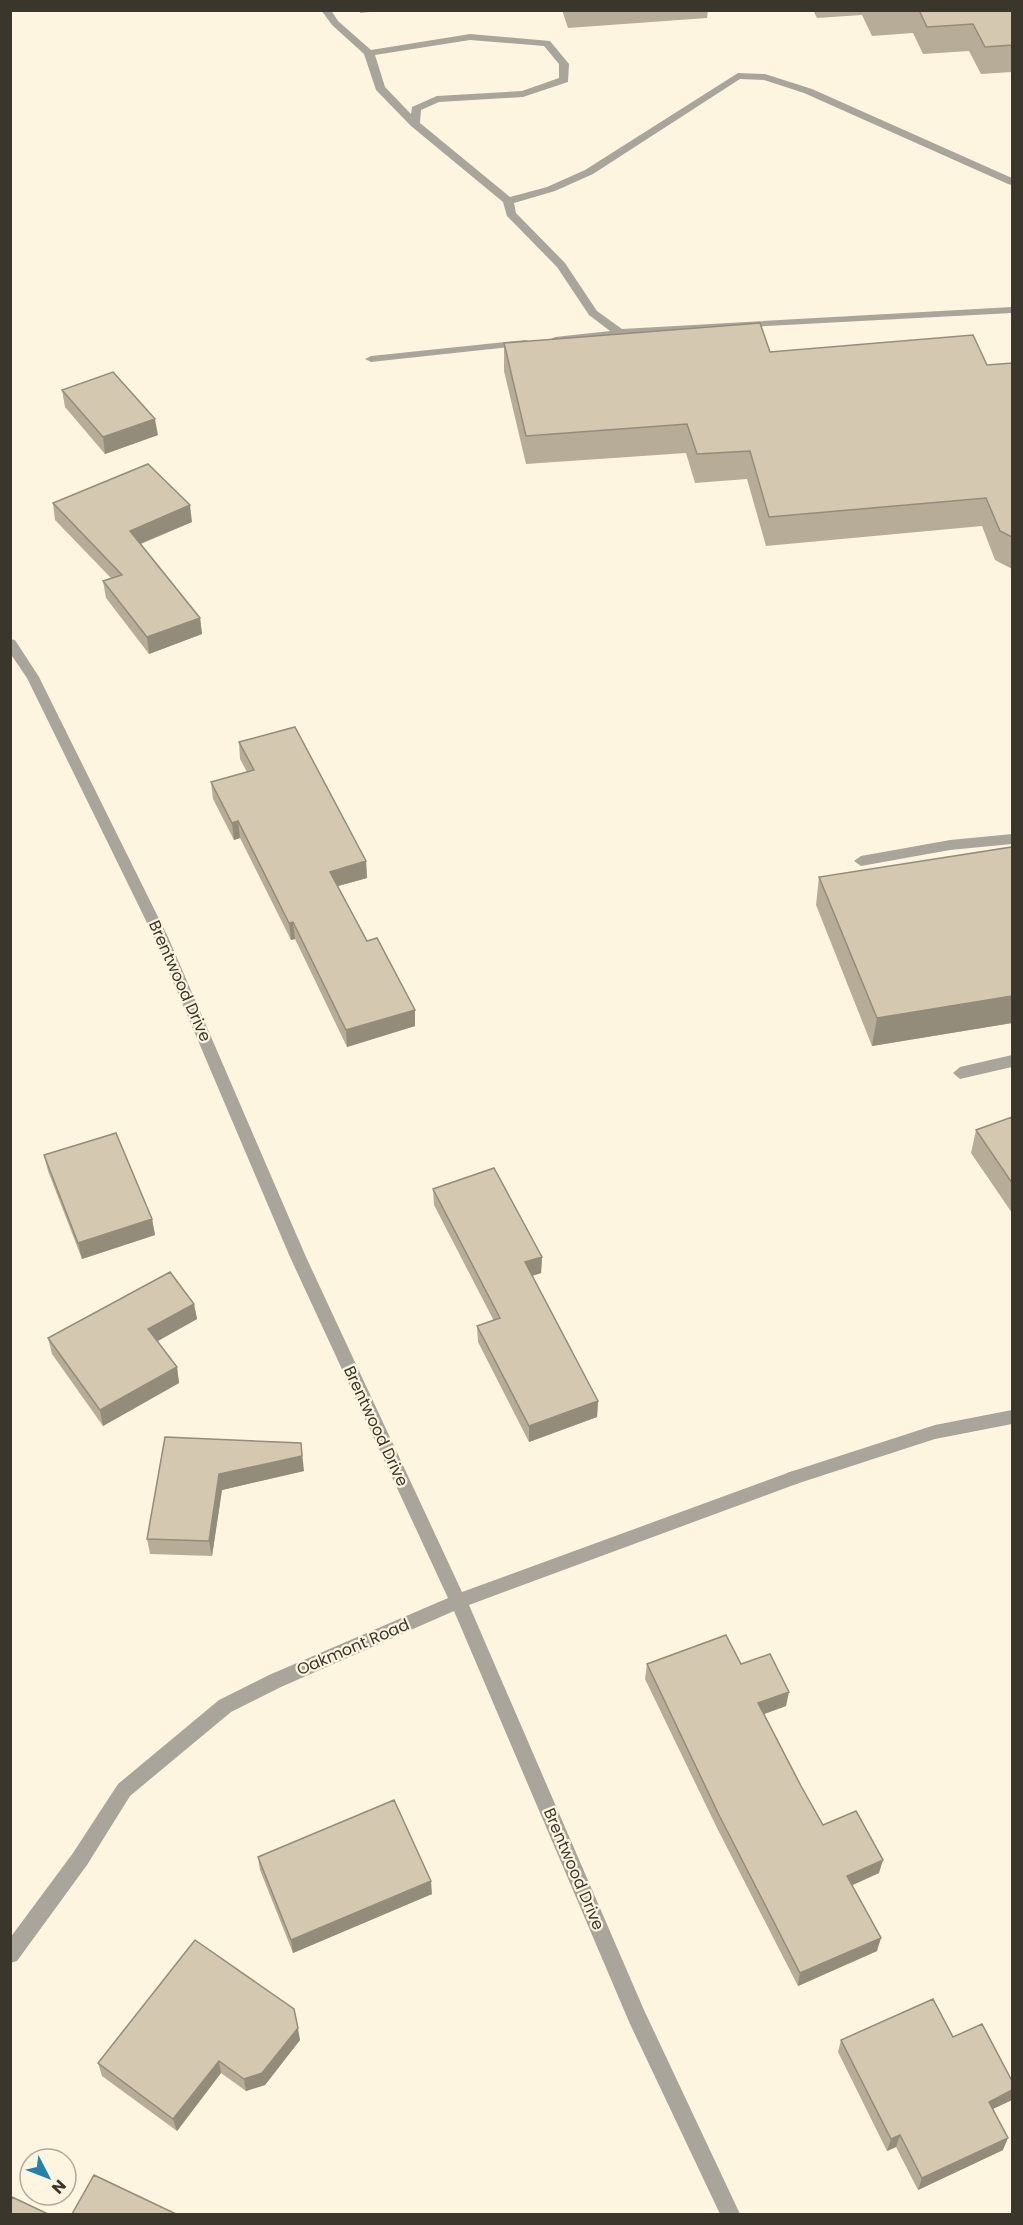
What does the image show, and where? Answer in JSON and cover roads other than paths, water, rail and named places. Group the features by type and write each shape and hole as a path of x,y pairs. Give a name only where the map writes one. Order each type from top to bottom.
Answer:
{"street":[{"path":"326,10 335,23 369,53 380,88 415,124 508,201 511,214 561,265 593,313 620,333"},
{"path":"369,53 470,37 547,43 564,64 564,80 523,94 437,99 416,109 415,124"},
{"path":"508,201 551,189 589,172 738,76 765,77 808,91 1012,182"},
{"path":"371,359 620,333 1012,310"},
{"name":"Brentwood Drive","path":"10,643 33,677 161,937 298,1257 487,1664 637,2017 730,2214"},
{"path":"861,861 950,845 1012,839"},
{"path":"960,1073 1012,1061"},
{"name":"Oakmont Road","path":"10,1954 80,1860 124,1790 216,1713 275,1681 457,1602 793,1478 935,1432 1012,1417"}]}
